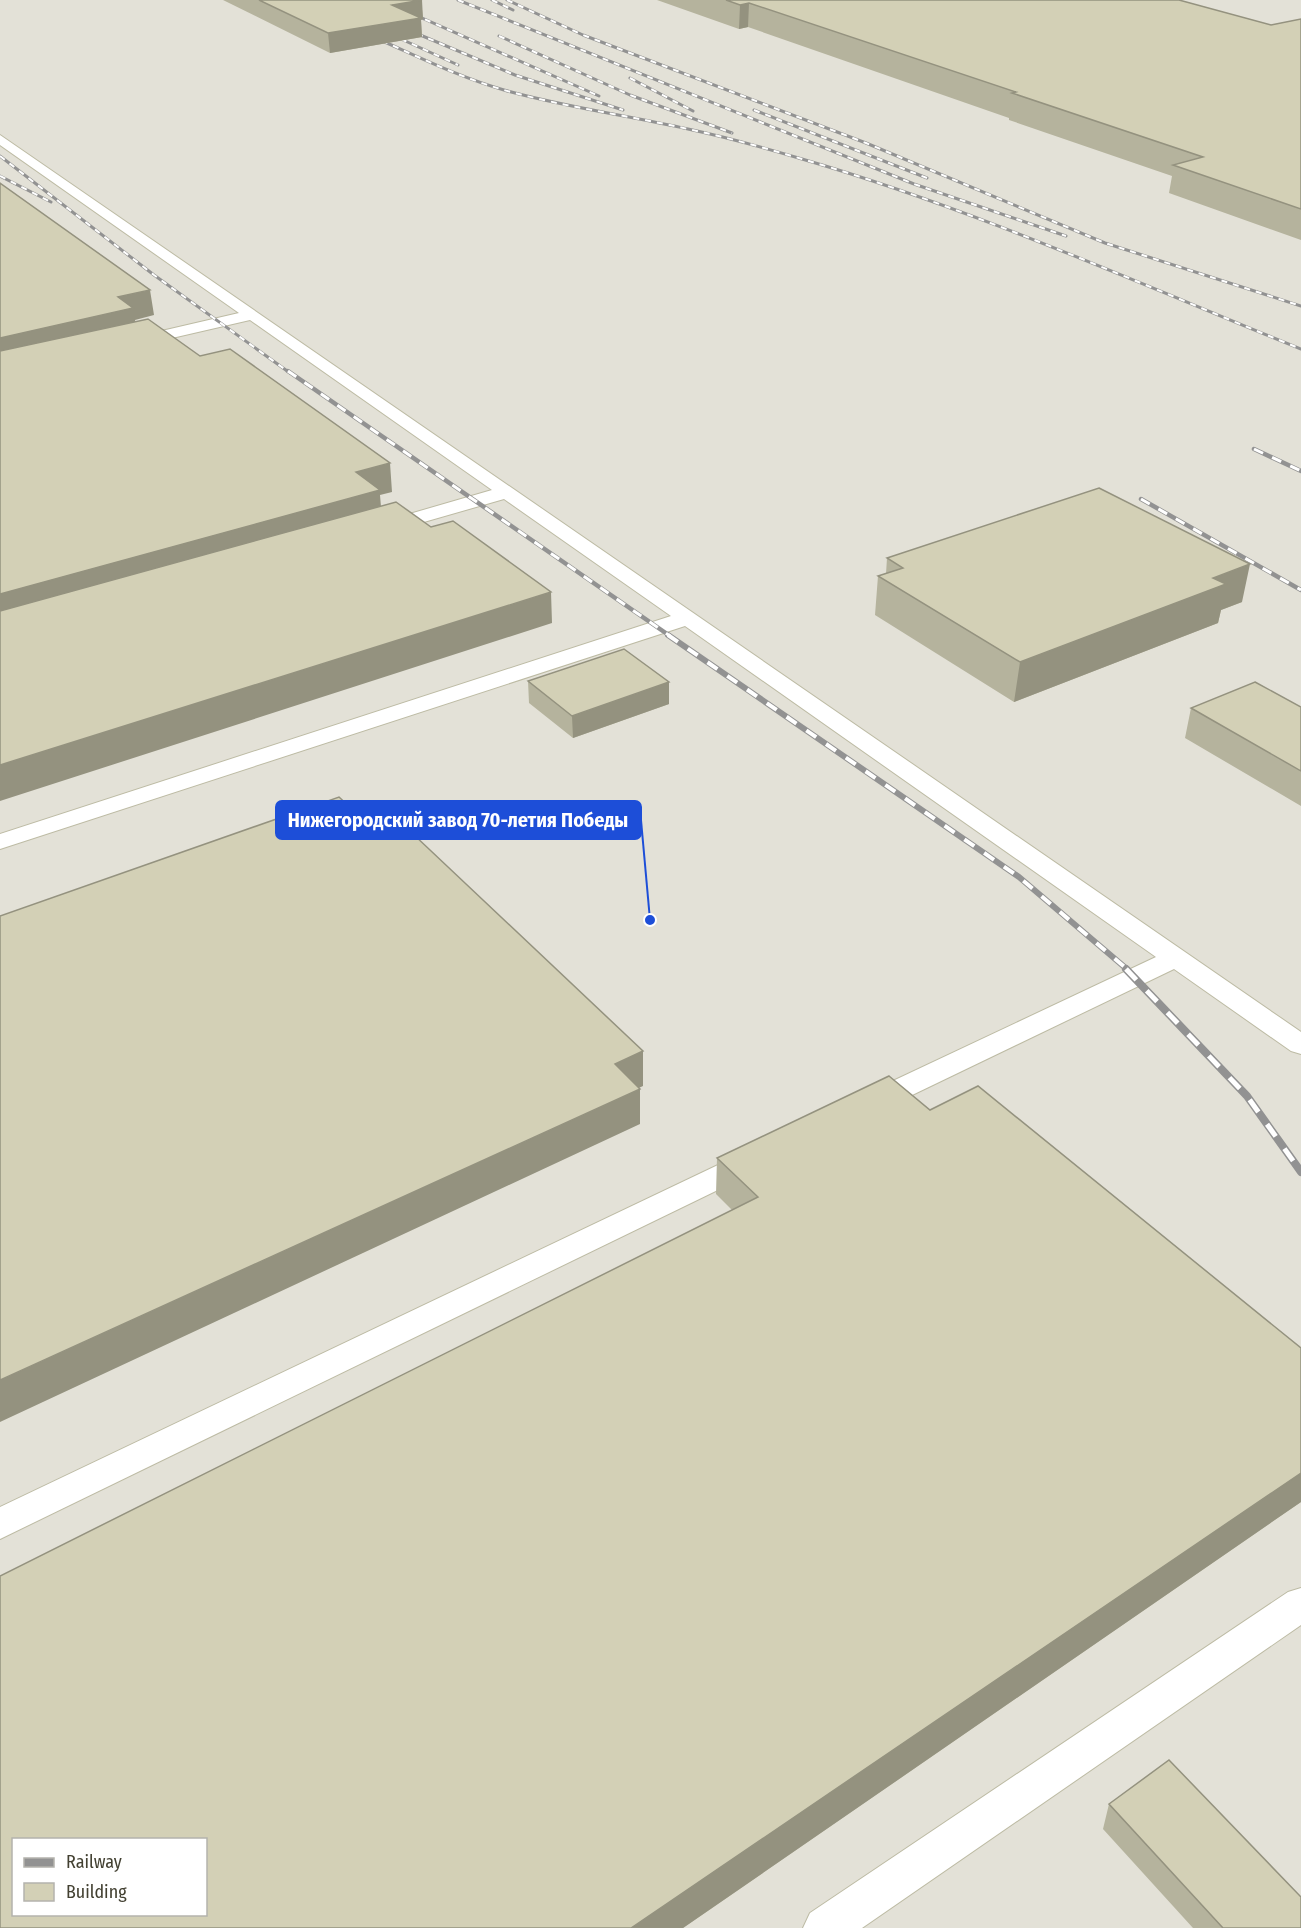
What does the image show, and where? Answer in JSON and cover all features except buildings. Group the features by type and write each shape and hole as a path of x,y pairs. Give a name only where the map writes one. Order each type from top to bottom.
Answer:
{"lane":[{"path":"0,139 1301,1045"},
{"path":"116,346 252,315"},
{"path":"362,533 507,492"},
{"path":"0,842 688,618"},
{"path":"846,1115 1176,958"},
{"path":"0,1524 771,1151"},
{"path":"825,1928 1301,1604"}],"shaded area":[{"path":"0,0 1301,0 1301,1928 0,1928"}],"railway":[{"path":"381,0 599,96"},
{"path":"458,0 914,184 1066,236"},
{"path":"492,0 513,10"},
{"path":"507,0 583,35 866,143 1105,243 1301,306"},
{"path":"406,29 515,75 623,110"},
{"path":"390,34 458,65"},
{"path":"371,36 487,85 549,101 717,136 788,155 928,200 1054,248 1301,349"},
{"path":"499,36 630,95 732,133"},
{"path":"630,78 693,111"},
{"path":"754,110 927,178"},
{"path":"0,156 154,275 290,373"},
{"path":"0,176 51,202"},
{"path":"288,371 670,636"},
{"path":"1254,449 1301,471"},
{"path":"1141,499 1301,590"},
{"path":"668,635 1019,877 1128,970"},
{"path":"1126,969 1247,1096 1301,1172"}],"place":[{"name":"Нижегородский завод 70-летия Победы","path":"650,920"}]}
